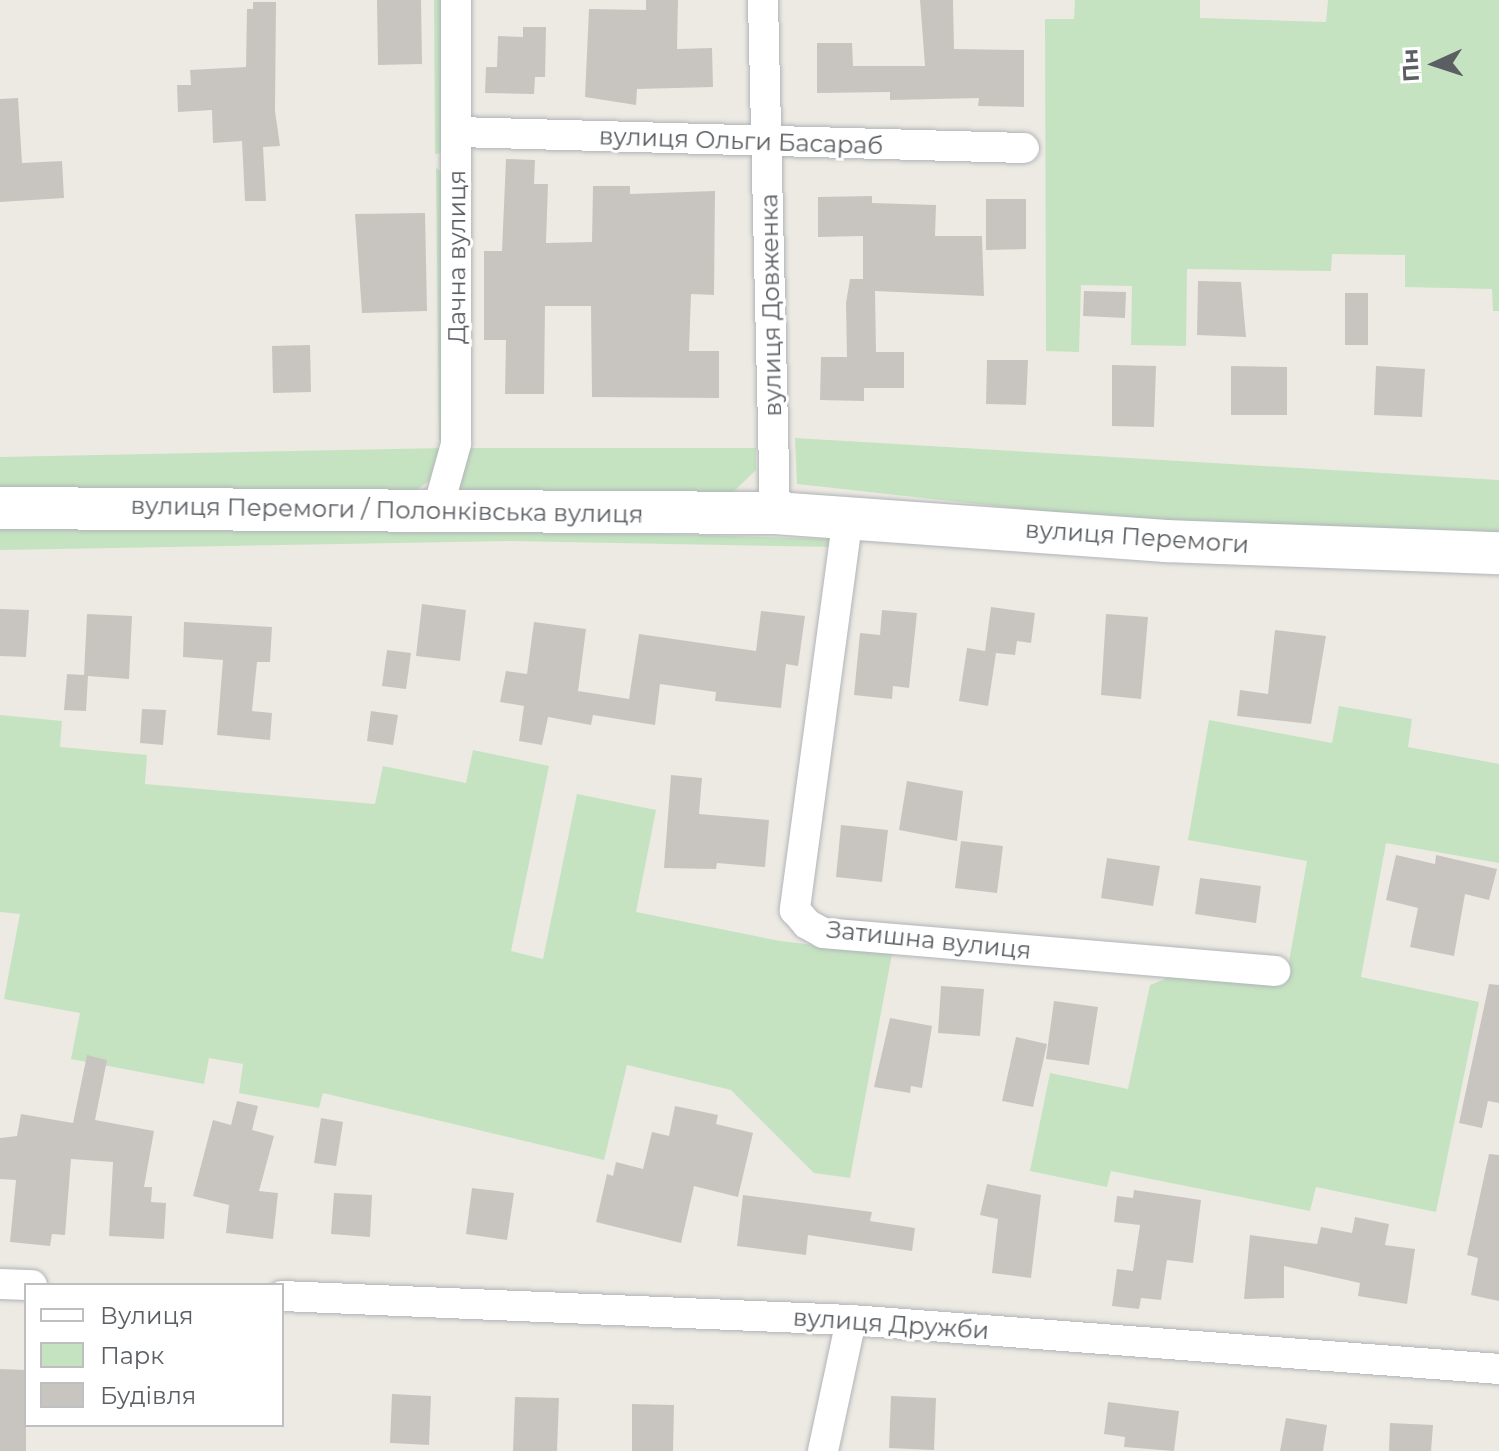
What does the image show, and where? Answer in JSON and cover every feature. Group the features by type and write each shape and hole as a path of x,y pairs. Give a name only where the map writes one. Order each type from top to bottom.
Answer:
{"main road":[{"name":"вулиця Перемоги / Полонківська вулиця","path":"0,508 212,506 437,512 775,513"},
{"name":"вулиця Перемоги","path":"775,513 1166,541 1499,553"}],"street":[{"name":"Дачна вулиця","path":"437,512 456,444 456,0"},
{"name":"вулиця Довженка","path":"763,0 775,513"},
{"name":"вулиця Ольги Басараб","path":"458,132 1024,148"},
{"name":"Затишна вулиця","path":"848,516 795,910 807,924 823,933 1275,971"},
{"path":"0,1284 24,1285"},
{"name":"вулиця Дружби","path":"284,1296 851,1320 1499,1369"},
{"path":"823,1451 851,1320"}],"green space":[{"path":"434,0 442,0 444,153 435,154"},
{"path":"1075,0 1200,0 1200,18 1326,22 1328,0 1499,0 1499,311 1493,311 1492,289 1405,287 1405,255 1332,254 1331,271 1187,269 1186,346 1131,345 1132,286 1081,285 1079,352 1046,351 1045,19 1074,19"},
{"path":"436,168 444,173 447,440 439,440"},
{"path":"795,438 1499,480 1499,535 1168,525 797,484"},
{"path":"445,448 438,475 415,491 0,494 0,457"},
{"path":"465,448 756,448 756,470 730,495 456,495"},
{"path":"0,526 633,533 830,539 834,547 509,541 0,550"},
{"path":"1339,706 1412,719 1408,747 1499,764 1499,863 1386,843 1361,977 1479,1002 1436,1212 1316,1187 1310,1211 1111,1171 1107,1187 1030,1171 1050,1073 1128,1089 1150,985 1170,977 1285,984 1307,861 1188,840 1209,720 1332,743"},
{"path":"0,715 62,721 60,747 147,755 145,784 375,804 383,766 466,783 473,750 549,766 511,951 543,959 577,794 656,810 636,912 780,941 892,954 850,1178 814,1173 731,1090 627,1065 604,1160 323,1093 319,1108 239,1093 243,1064 209,1058 204,1084 71,1059 80,1013 4,999 20,914 0,912"}],"building":[{"path":"377,0 421,0 422,64 378,65"},
{"path":"646,0 678,0 677,49 712,48 713,87 637,89 636,105 585,97 589,9 646,10"},
{"path":"920,0 953,0 954,49 1024,50 1024,107 978,106 979,98 890,100 890,92 817,93 817,43 852,43 853,66 925,66"},
{"path":"253,2 276,2 275,111 280,146 263,147 266,201 245,201 242,141 213,143 212,110 178,112 177,85 191,85 190,70 246,67 247,9 253,9"},
{"path":"523,27 546,27 545,77 535,77 534,94 485,93 486,67 497,67 498,36 523,37"},
{"path":"18,98 22,163 62,161 64,198 0,202 0,99"},
{"path":"506,159 535,160 534,184 548,184 546,243 592,242 593,186 630,186 630,194 715,191 714,295 691,294 689,351 719,351 719,398 592,397 591,306 545,306 544,394 505,394 506,340 484,340 484,251 502,251"},
{"path":"872,196 872,203 936,205 935,236 982,236 984,296 875,291 876,352 904,352 904,388 864,388 864,401 820,400 821,357 847,357 846,303 850,279 863,279 863,236 818,237 818,197"},
{"path":"986,199 1026,199 1026,249 986,250"},
{"path":"425,213 427,311 362,313 355,214"},
{"path":"1198,281 1241,282 1246,337 1197,335"},
{"path":"1084,291 1126,292 1125,318 1083,316"},
{"path":"1345,293 1368,293 1368,345 1345,345"},
{"path":"310,345 311,392 273,393 272,346"},
{"path":"987,360 1028,360 1026,405 986,404"},
{"path":"1112,365 1156,366 1154,427 1112,426"},
{"path":"1231,366 1287,367 1287,415 1231,415"},
{"path":"1376,366 1425,369 1422,417 1374,415"},
{"path":"422,604 466,610 460,661 416,656"},
{"path":"991,607 1035,613 1031,643 1017,641 1015,655 996,653 988,706 959,701 967,648 985,651"},
{"path":"0,609 29,610 26,657 0,656"},
{"path":"882,610 917,613 909,688 893,686 892,699 854,695 860,633 880,635"},
{"path":"761,611 805,616 798,666 786,664 781,708 715,701 716,692 660,684 655,725 593,715 591,725 548,717 542,745 519,741 524,706 500,702 506,671 527,674 534,622 586,629 578,691 629,699 639,634 756,651"},
{"path":"87,614 132,616 129,679 88,676 86,711 64,710 67,674 84,675"},
{"path":"1106,614 1148,617 1141,699 1101,695"},
{"path":"184,622 272,627 270,662 257,662 252,711 272,713 270,740 217,735 223,660 183,657"},
{"path":"1275,630 1326,636 1311,724 1237,716 1240,690 1268,694"},
{"path":"387,650 411,653 406,689 382,686"},
{"path":"142,709 166,710 163,745 140,743"},
{"path":"371,711 398,715 393,745 367,741"},
{"path":"671,775 702,778 699,814 769,820 765,867 717,863 716,869 664,868"},
{"path":"907,781 963,791 957,841 899,830"},
{"path":"841,825 888,830 882,882 836,877"},
{"path":"961,841 1003,846 997,893 955,888"},
{"path":"1396,855 1435,864 1436,855 1497,869 1489,900 1465,894 1454,956 1410,947 1418,908 1386,900"},
{"path":"1107,858 1160,866 1153,906 1101,898"},
{"path":"1200,878 1261,886 1256,923 1195,914"},
{"path":"1489,984 1499,985 1499,1103 1488,1101 1482,1128 1459,1123"},
{"path":"941,986 984,989 980,1036 938,1033"},
{"path":"1054,1001 1098,1007 1089,1065 1046,1059"},
{"path":"890,1018 932,1026 922,1088 911,1086 910,1093 874,1087"},
{"path":"1016,1037 1047,1044 1033,1107 1002,1101"},
{"path":"87,1055 107,1060 95,1120 154,1131 144,1187 152,1187 151,1202 166,1203 164,1239 109,1236 113,1162 71,1159 65,1235 52,1234 50,1246 10,1242 16,1180 0,1179 0,1138 17,1136 21,1114 73,1123"},
{"path":"237,1101 258,1106 252,1130 274,1136 259,1191 278,1193 273,1239 226,1233 229,1205 193,1196 213,1120 231,1125"},
{"path":"675,1106 718,1115 716,1124 753,1133 738,1197 694,1186 681,1243 596,1222 607,1174 613,1176 616,1162 643,1169 652,1132 669,1136"},
{"path":"321,1118 343,1122 336,1166 314,1163"},
{"path":"1489,1154 1499,1155 1499,1301 1471,1295 1478,1258 1467,1255"},
{"path":"987,1184 1041,1195 1031,1278 992,1273 998,1219 980,1215"},
{"path":"472,1188 514,1193 507,1240 466,1234"},
{"path":"1134,1190 1201,1200 1193,1263 1167,1260 1161,1300 1141,1298 1139,1309 1112,1306 1117,1269 1133,1271 1140,1225 1114,1222 1117,1196 1133,1198"},
{"path":"334,1193 372,1195 370,1237 331,1234"},
{"path":"743,1195 872,1212 870,1221 915,1228 912,1251 808,1235 806,1255 737,1246"},
{"path":"1355,1217 1389,1224 1385,1245 1415,1249 1407,1304 1358,1296 1360,1283 1284,1266 1284,1298 1244,1299 1250,1235 1317,1244 1321,1227 1352,1233"},
{"path":"0,1369 24,1370 26,1451 0,1451"},
{"path":"392,1394 431,1396 429,1445 390,1443"},
{"path":"891,1396 936,1398 934,1450 889,1448"},
{"path":"515,1397 559,1398 557,1451 513,1451"},
{"path":"1108,1402 1179,1411 1174,1451 1124,1447 1125,1437 1104,1434"},
{"path":"632,1404 674,1405 673,1451 632,1451"},
{"path":"1286,1418 1327,1425 1323,1451 1280,1451"},
{"path":"1390,1423 1433,1425 1431,1451 1389,1451"}]}
